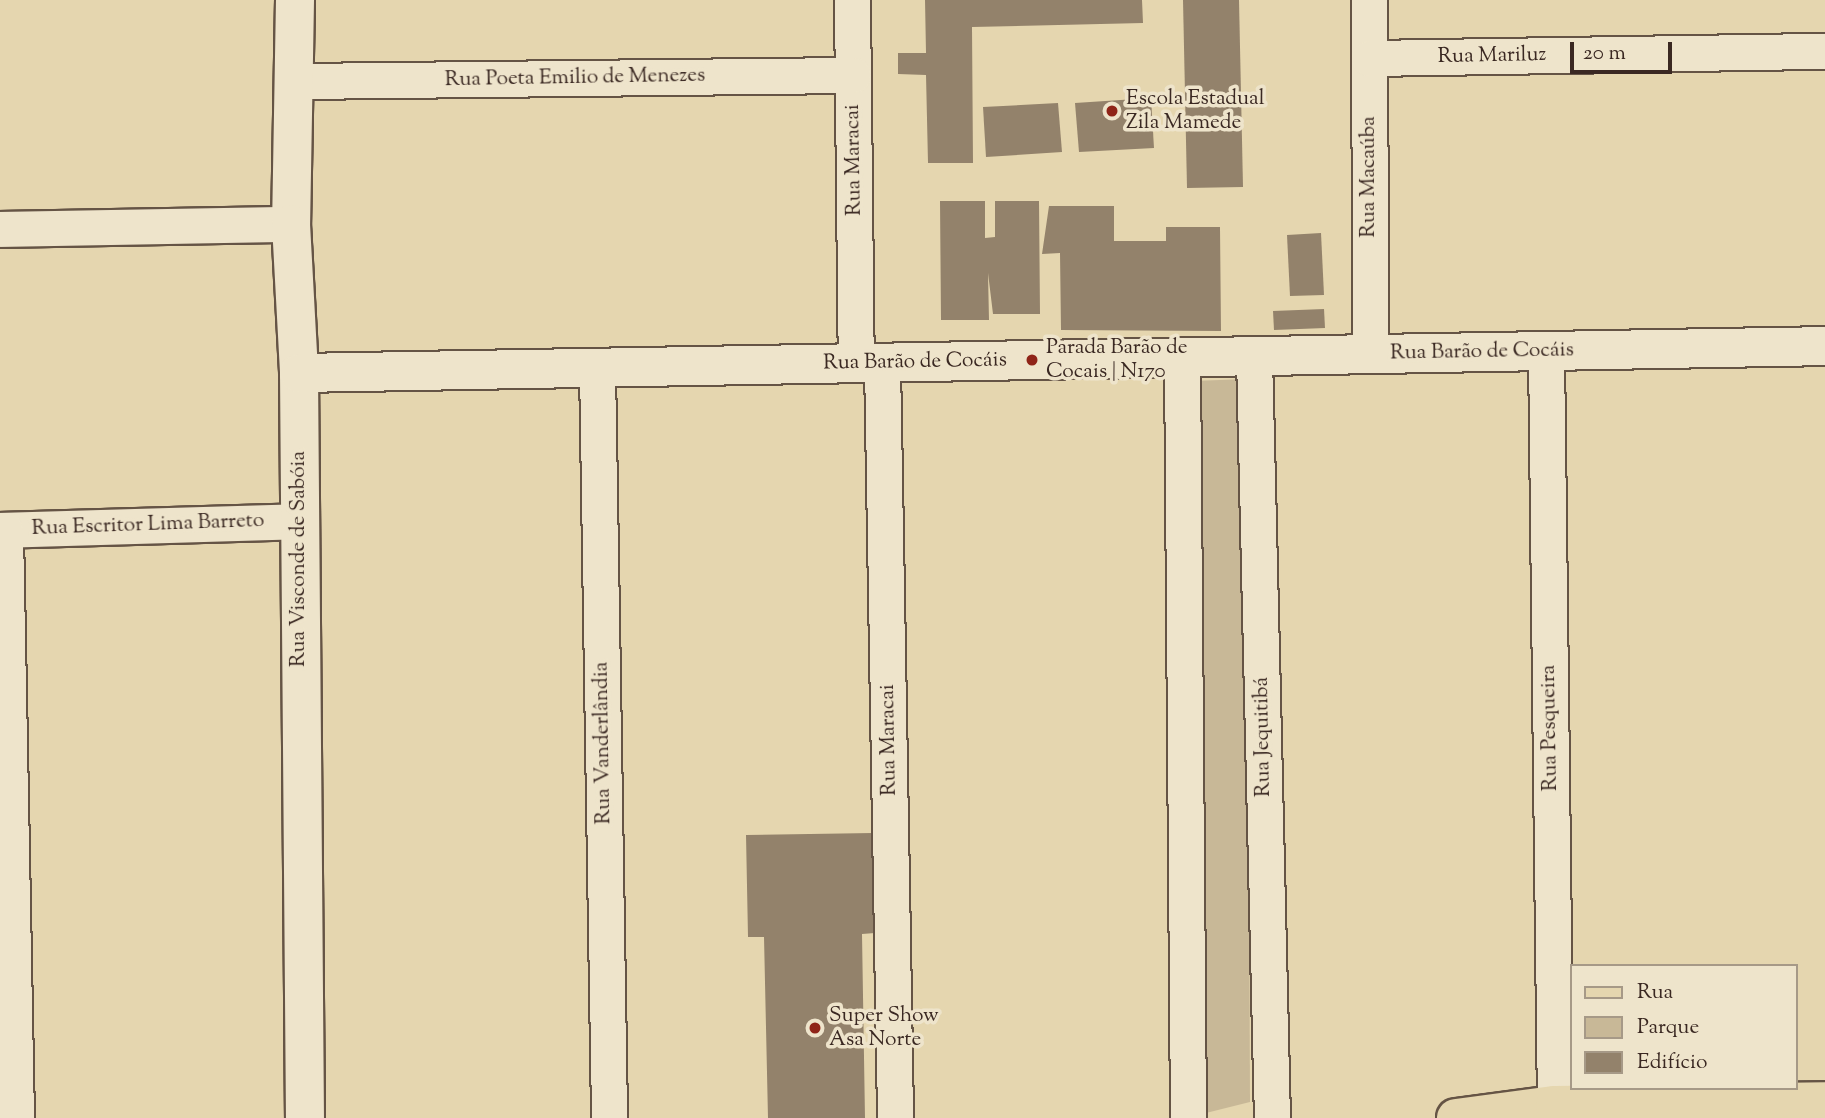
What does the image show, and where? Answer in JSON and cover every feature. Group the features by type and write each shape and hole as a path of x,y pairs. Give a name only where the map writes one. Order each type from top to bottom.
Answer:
{"main road":[{"path":"1456,1118 1555,1105 1825,1101"}],"street":[{"name":"Rua Visconde de Sabóia","path":"295,0 297,81 291,224 299,373 297,521 306,1118"},
{"name":"Rua Maracai","path":"852,0 853,75 869,363 895,1118"},
{"name":"Rua Macaúba","path":"1369,0 1370,354"},
{"name":"Rua Mariluz","path":"1369,58 1825,51"},
{"name":"Rua Poeta Emilio de Menezes","path":"297,81 853,75"},
{"path":"0,229 291,224"},
{"name":"Rua Barão de Cocáis","path":"299,373 1825,346"},
{"name":"Rua Pesqueira","path":"1546,351 1555,1105"},
{"name":"Rua Jequitibá","path":"1254,356 1272,1118"},
{"path":"1182,357 1188,1118"},
{"name":"Rua Vanderlândia","path":"597,367 609,1118"},
{"name":"Rua Escritor Lima Barreto","path":"3,530 297,521"},
{"path":"3,530 16,1118"}],"green space":[{"path":"1247,379 1250,1102 1202,1114 1193,381"}],"building":[{"path":"925,0 1142,0 1143,23 972,27 973,163 928,163 926,75 898,74 898,53 926,53"},
{"path":"1183,0 1239,0 1243,187 1187,188"},
{"path":"1151,98 1154,148 1079,152 1075,103"},
{"path":"1058,103 1062,152 986,157 983,107"},
{"path":"940,201 985,201 985,238 995,237 995,201 1039,201 1040,314 993,314 988,273 989,320 941,320"},
{"path":"1049,206 1114,206 1114,241 1166,241 1166,227 1220,227 1221,331 1061,330 1060,253 1042,254"},
{"path":"1321,233 1324,295 1290,296 1287,235"},
{"path":"1324,309 1325,328 1274,330 1273,311"},
{"name":"Super Show Asa Norte","path":"873,833 875,933 862,934 865,1118 768,1118 764,937 748,937 746,835"}],"place":[{"name":"Escola Estadual Zila Mamede","path":"1112,111"},
{"name":"Parada Barão de Cocais | N170","path":"1032,360"},
{"name":"Super Show Asa Norte","path":"815,1028"}]}
